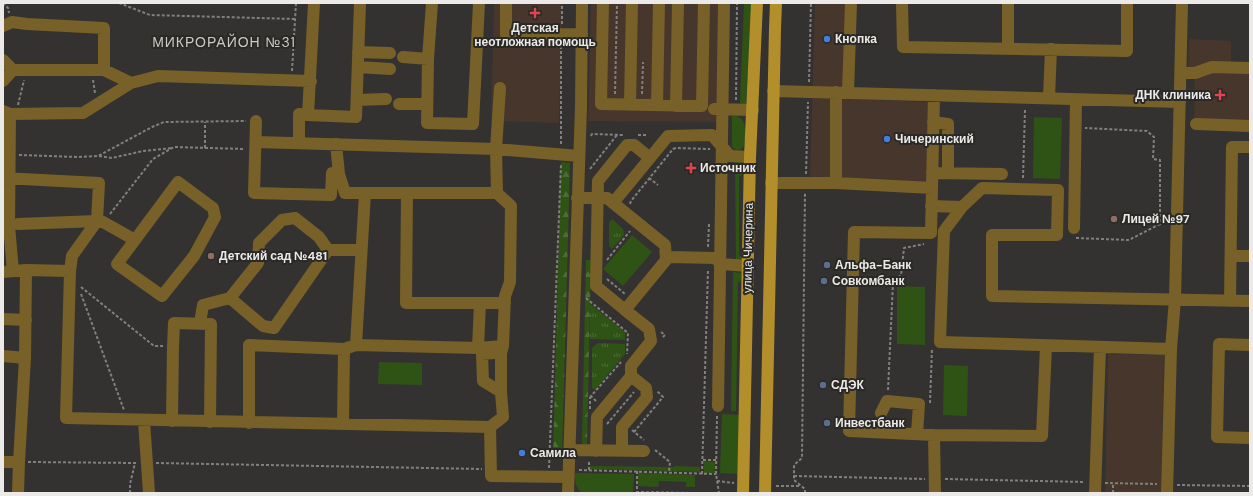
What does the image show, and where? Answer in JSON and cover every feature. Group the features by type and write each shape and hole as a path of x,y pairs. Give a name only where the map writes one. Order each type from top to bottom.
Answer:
{"main road":[{"name":"улица Чичерина","path":"743,493 750,157 757,3"},
{"name":"улица Чичерина","path":"764,493 776,3"},
{"path":"756,29 775,29"}],"street":[{"path":"308,115 314,3"},
{"path":"299,143 299,114 356,117 360,3"},
{"path":"432,3 428,59 427,123 473,124 479,3"},
{"path":"506,3 506,35 582,34"},
{"path":"568,493 578,156 581,107 582,3"},
{"path":"603,3 601,104 676,106 702,106 704,3"},
{"path":"630,104 632,3"},
{"path":"657,105 659,3"},
{"path":"676,106 678,3"},
{"path":"718,406 721,264 716,148 724,3"},
{"path":"836,184 842,92 852,3"},
{"path":"902,3 902,47 1127,51 1127,3"},
{"path":"1008,3 1008,48"},
{"path":"1167,489 1171,349 1175,300 1182,3"},
{"path":"3,26 12,22 104,28 98,70"},
{"path":"1050,98 1051,49"},
{"path":"358,52 390,53"},
{"path":"402,57 428,59"},
{"path":"3,60 13,70"},
{"path":"358,67 390,68"},
{"path":"1180,73 1195,73 1212,67 1250,68"},
{"path":"3,81 13,70 98,70 132,83"},
{"path":"70,271 26,270 8,272 10,225 6,178 10,155 6,129 9,113 83,113 132,83 158,76 291,80 310,82"},
{"path":"6,178 100,182 100,222 72,256 70,271 66,418 144,421 490,427 503,417 501,392 502,350 505,296 510,282 510,206 497,193 496,149 500,88"},
{"path":"773,91 1180,102"},
{"path":"934,95 931,233 854,232 849,431 934,435 1042,436 1046,346"},
{"path":"357,100 386,99"},
{"path":"1074,228 1076,100"},
{"path":"399,104 428,104"},
{"path":"581,107 595,106"},
{"path":"718,109 753,110"},
{"path":"256,121 254,193 330,195 332,173 340,174"},
{"path":"933,122 948,124 948,173"},
{"path":"1196,124 1250,126"},
{"path":"613,203 668,136 712,135 716,148 730,156 750,157"},
{"path":"256,146 299,143 336,144 496,149 578,156"},
{"path":"336,144 340,174 345,193 497,193"},
{"path":"596,451 597,417 631,376 631,366 651,341 649,329 596,286 598,181 627,145 634,145 650,158"},
{"path":"1230,301 1232,147 1250,147"},
{"path":"932,173 1002,174"},
{"path":"178,182 213,208 215,217 194,256 162,296 117,264 135,240 178,182"},
{"path":"771,182 932,188"},
{"path":"1171,349 940,342 944,231 962,207 982,188 1058,190 1057,235 992,235 992,296 1250,302"},
{"path":"356,345 365,193"},
{"path":"407,193 406,303 505,303"},
{"path":"577,198 607,198 665,245 666,260 625,310"},
{"path":"932,206 962,207"},
{"path":"200,323 204,305 230,298 258,263 259,243 282,220 295,218 319,237 328,250"},
{"path":"10,225 100,222 135,240"},
{"path":"671,257 708,249 721,264 748,266"},
{"path":"328,250 362,250"},
{"path":"230,298 264,326 274,328 328,250"},
{"path":"1230,256 1250,256"},
{"path":"18,493 25,358 26,270"},
{"path":"478,348 480,303"},
{"path":"3,319 26,320"},
{"path":"172,421 174,323 200,323 211,324 210,422"},
{"path":"1250,345 1219,344 1217,436 1250,438"},
{"path":"249,422 249,346 344,349 356,345 502,350"},
{"path":"1095,488 1100,347"},
{"path":"343,424 344,349"},
{"path":"501,392 483,381 482,354 502,350"},
{"path":"3,356 25,358"},
{"path":"622,451 622,427 647,397 646,388 631,376"},
{"path":"881,413 887,402 919,404 917,434"},
{"path":"144,421 141,463 149,493"},
{"path":"490,427 491,476 549,477 568,474"},
{"path":"934,435 935,493"},
{"path":"569,450 644,451"},
{"path":"3,462 19,462"}],"path":[{"path":"119,3 150,15 295,19"},
{"path":"291,80 296,3"},
{"path":"549,477 561,155 562,3"},
{"path":"615,104 617,3"},
{"path":"805,493 805,490 794,480 794,465 802,458 806,183 811,3"},
{"path":"9,113 27,69"},
{"path":"97,104 98,70"},
{"path":"1023,189 1025,98"},
{"path":"98,156 164,122 256,121"},
{"path":"205,122 205,148"},
{"path":"1074,228 1076,238 1129,240 1160,224 1160,160 1153,159 1154,137 1148,131 1076,127"},
{"path":"587,173 618,134"},
{"path":"10,155 78,157 98,156 112,158 143,151 174,147 205,148 256,146"},
{"path":"100,222 153,159 174,147"},
{"path":"630,207 631,201 673,149 716,148"},
{"path":"605,262 630,232 628,230"},
{"path":"702,474 709,230"},
{"path":"887,402 893,282 901,276 904,248 927,244"},
{"path":"606,278 629,297"},
{"path":"128,420 77,284 154,346 173,347"},
{"path":"703,460 716,460"},
{"path":"19,462 491,470"},
{"path":"130,493 130,484 141,463"},
{"path":"589,465 589,470"},
{"path":"669,472 670,466"},
{"path":"568,474 589,470 716,474"},
{"path":"637,471 636,492 696,493"},
{"path":"794,476 935,479 1095,488 1113,484 1167,489 1250,486"},
{"path":"1113,484 1113,493"}],"shaded area":[{"path":"494,3 562,3 559,123 491,121"},
{"path":"591,3 725,3 722,122 588,121"},
{"path":"815,3 846,3 844,99 929,102 926,184 810,180"},
{"path":"1189,39 1231,41 1231,62 1250,62 1250,128 1194,128 1195,69 1188,69"},
{"path":"1108,354 1164,355 1161,493 1105,493"}],"green space":[{"path":"744,3 752,3 746,104 741,106 740,101"},
{"path":"732,114 743,121 745,127 744,145 738,150 732,147"},
{"path":"1034,117 1062,118 1060,179 1033,178"},
{"path":"561,162 570,163 562,456 553,456"},
{"path":"735,162 744,164 744,173 739,177 739,255 743,258 743,261 736,263"},
{"path":"612,219 623,229 624,235 612,249 609,246 609,223"},
{"path":"632,235 652,252 623,286 603,269"},
{"path":"586,260 591,260 587,444 582,444"},
{"path":"733,272 742,273 742,281 738,282 736,411 731,411"},
{"path":"897,286 925,287 925,345 897,344"},
{"path":"590,304 625,332 625,340 590,339"},
{"path":"598,343 625,344 625,354 595,390 592,388 592,348"},
{"path":"379,362 422,363 422,385 378,384"},
{"path":"944,365 968,366 967,416 943,415"},
{"path":"722,414 742,415 739,474 720,473"},
{"path":"704,461 715,462 715,473 704,473"},
{"path":"590,466 669,467 669,471 590,469"},
{"path":"670,467 700,467 700,472 670,471"},
{"path":"575,473 634,474 633,491 632,493 582,493 576,484"},
{"path":"638,473 695,475 695,487 686,487 686,482 659,481 658,487 638,486"}],"place":[{"name":"Детская неотложная помощь","path":"535,13"},
{"name":"Кнопка","path":"827,39"},
{"name":"ДНК клиника","path":"1220,95"},
{"name":"Чичеринский","path":"887,139"},
{"name":"Источник","path":"691,168"},
{"name":"Лицей №97","path":"1114,219"},
{"name":"Детский сад №481","path":"211,256"},
{"name":"Альфа-Банк","path":"827,265"},
{"name":"Совкомбанк","path":"824,281"},
{"name":"СДЭК","path":"823,385"},
{"name":"Инвестбанк","path":"827,423"},
{"name":"Самила","path":"522,453"}],"district":[{"name":"МИКРОРАЙОН №31","path":"224,42"}]}
